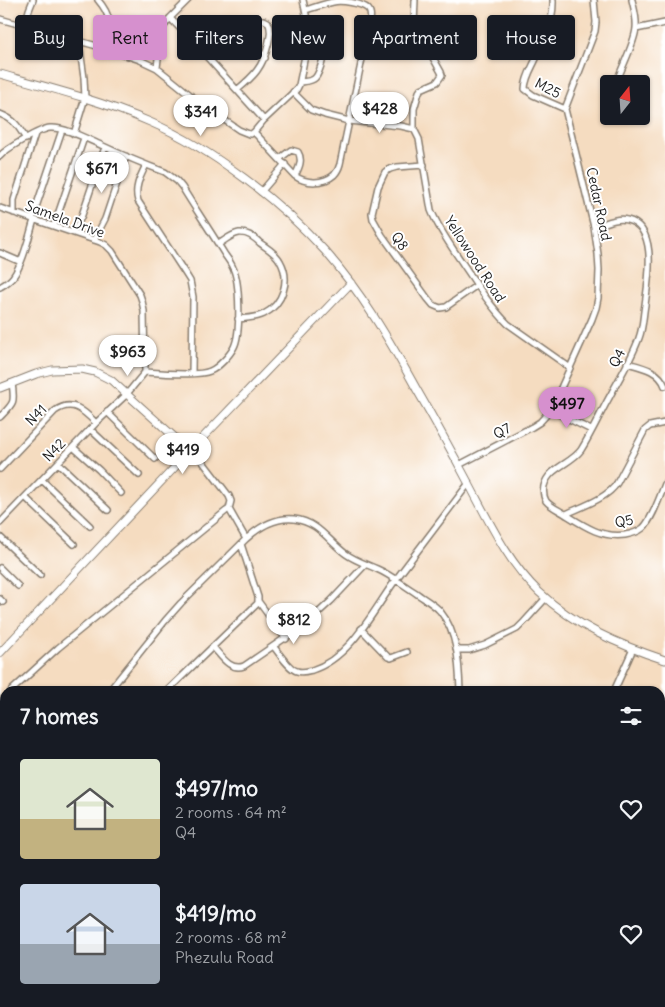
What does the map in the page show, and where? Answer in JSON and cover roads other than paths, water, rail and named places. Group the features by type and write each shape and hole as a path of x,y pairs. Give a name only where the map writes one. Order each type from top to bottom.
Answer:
{"street":[{"path":"28,15 33,0"},
{"path":"98,0 108,15"},
{"path":"157,68 160,35 163,27 188,0"},
{"path":"303,0 307,15"},
{"path":"294,92 311,110 325,115 349,121 414,129 414,109 419,92 437,82 442,75 430,49 414,26 415,0"},
{"name":"M25","path":"553,0 552,16 525,89 533,95 565,109"},
{"path":"565,109 595,31 594,0"},
{"path":"620,75 636,29 632,0"},
{"path":"254,132 299,179 319,181 329,178 335,173 340,164 370,13 367,8 358,2 335,2 306,10"},
{"path":"170,18 177,25"},
{"path":"0,19 15,23"},
{"path":"237,90 250,79 265,58 271,31 268,22 262,20"},
{"path":"636,29 665,23"},
{"path":"262,54 265,58"},
{"path":"74,134 85,98 82,60"},
{"path":"140,60 157,68 204,106 246,134 252,134 294,92 300,82 304,60"},
{"path":"210,60 264,120"},
{"path":"300,82 312,80 316,76 322,60"},
{"path":"0,74 105,104 172,133 218,160 261,192 309,234 363,299 387,337 469,483 493,531 507,553 530,582 546,598 575,620 598,634 618,644 665,660"},
{"name":"Cedar Road","path":"551,410 592,319 598,298 599,270 594,227 565,109"},
{"path":"0,114 14,122 26,139"},
{"path":"0,156 26,139 50,128 84,138 165,172 177,181 233,266 237,279 237,338 231,352 210,372 145,372"},
{"name":"Yellowood Road","path":"414,129 419,139 432,210 442,233 499,315 508,324 569,367"},
{"path":"0,287 12,279 21,262 62,130"},
{"path":"14,213 14,200 35,134"},
{"path":"54,226 84,138"},
{"path":"72,232 82,215 105,147"},
{"path":"279,158 291,150 298,152 300,163 295,176"},
{"path":"94,240 105,219 126,156"},
{"path":"261,192 285,164"},
{"path":"146,165 136,187 136,196 190,281 192,288 194,310 192,373"},
{"name":"Q8","path":"424,165 397,167 385,172 376,196 372,213 373,219 382,235 433,304 440,308 446,307 477,285"},
{"name":"Samela Drive","path":"0,208 94,240 106,245 112,251 142,301 144,311 145,372"},
{"name":"Q4","path":"566,514 547,502 543,494 544,484 554,470 579,453 627,363 639,338 649,273 650,258 647,242 644,233 637,224 622,219 594,227"},
{"path":"219,244 238,233 248,235 257,240 279,259 284,274 284,291 278,303 271,310 259,317 238,319"},
{"path":"0,253 21,262"},
{"path":"0,654 191,450 351,284"},
{"path":"627,363 651,370 660,377 665,386"},
{"path":"0,388 46,371 82,369 105,376 191,450 229,496 231,501 229,510 246,539"},
{"name":"N42","path":"0,524 90,429 126,395 145,372"},
{"path":"0,416 12,405 14,396 12,383"},
{"name":"N41","path":"0,469 61,407 79,408 96,423"},
{"path":"551,410 592,430"},
{"name":"Q7","path":"459,466 532,427 551,410"},
{"path":"108,412 155,459"},
{"path":"566,514 611,490 617,483 644,430 650,426 665,423"},
{"path":"90,429 139,475"},
{"path":"73,447 99,470 120,493"},
{"path":"58,463 108,510"},
{"path":"42,480 90,526"},
{"path":"274,647 291,668 297,672 318,668 333,659 348,646 362,629 395,580 469,483"},
{"name":"Q5","path":"566,514 595,531 610,535 628,534 638,531 645,526 665,484"},
{"path":"25,497 74,544"},
{"path":"16,686 58,648 229,510"},
{"path":"113,686 180,603 256,529 284,519 306,522 315,527 343,552 365,565 378,569 440,611 455,641 460,686"},
{"path":"0,537 40,575"},
{"path":"241,544 258,601 286,639"},
{"path":"213,647 228,664 239,668 244,666 307,623 365,565"},
{"path":"0,568 18,586"},
{"path":"456,648 468,650 485,645 517,628 546,598"},
{"path":"172,686 258,601"},
{"path":"362,629 388,657 392,658 406,652"},
{"path":"616,686 633,649"}]}
